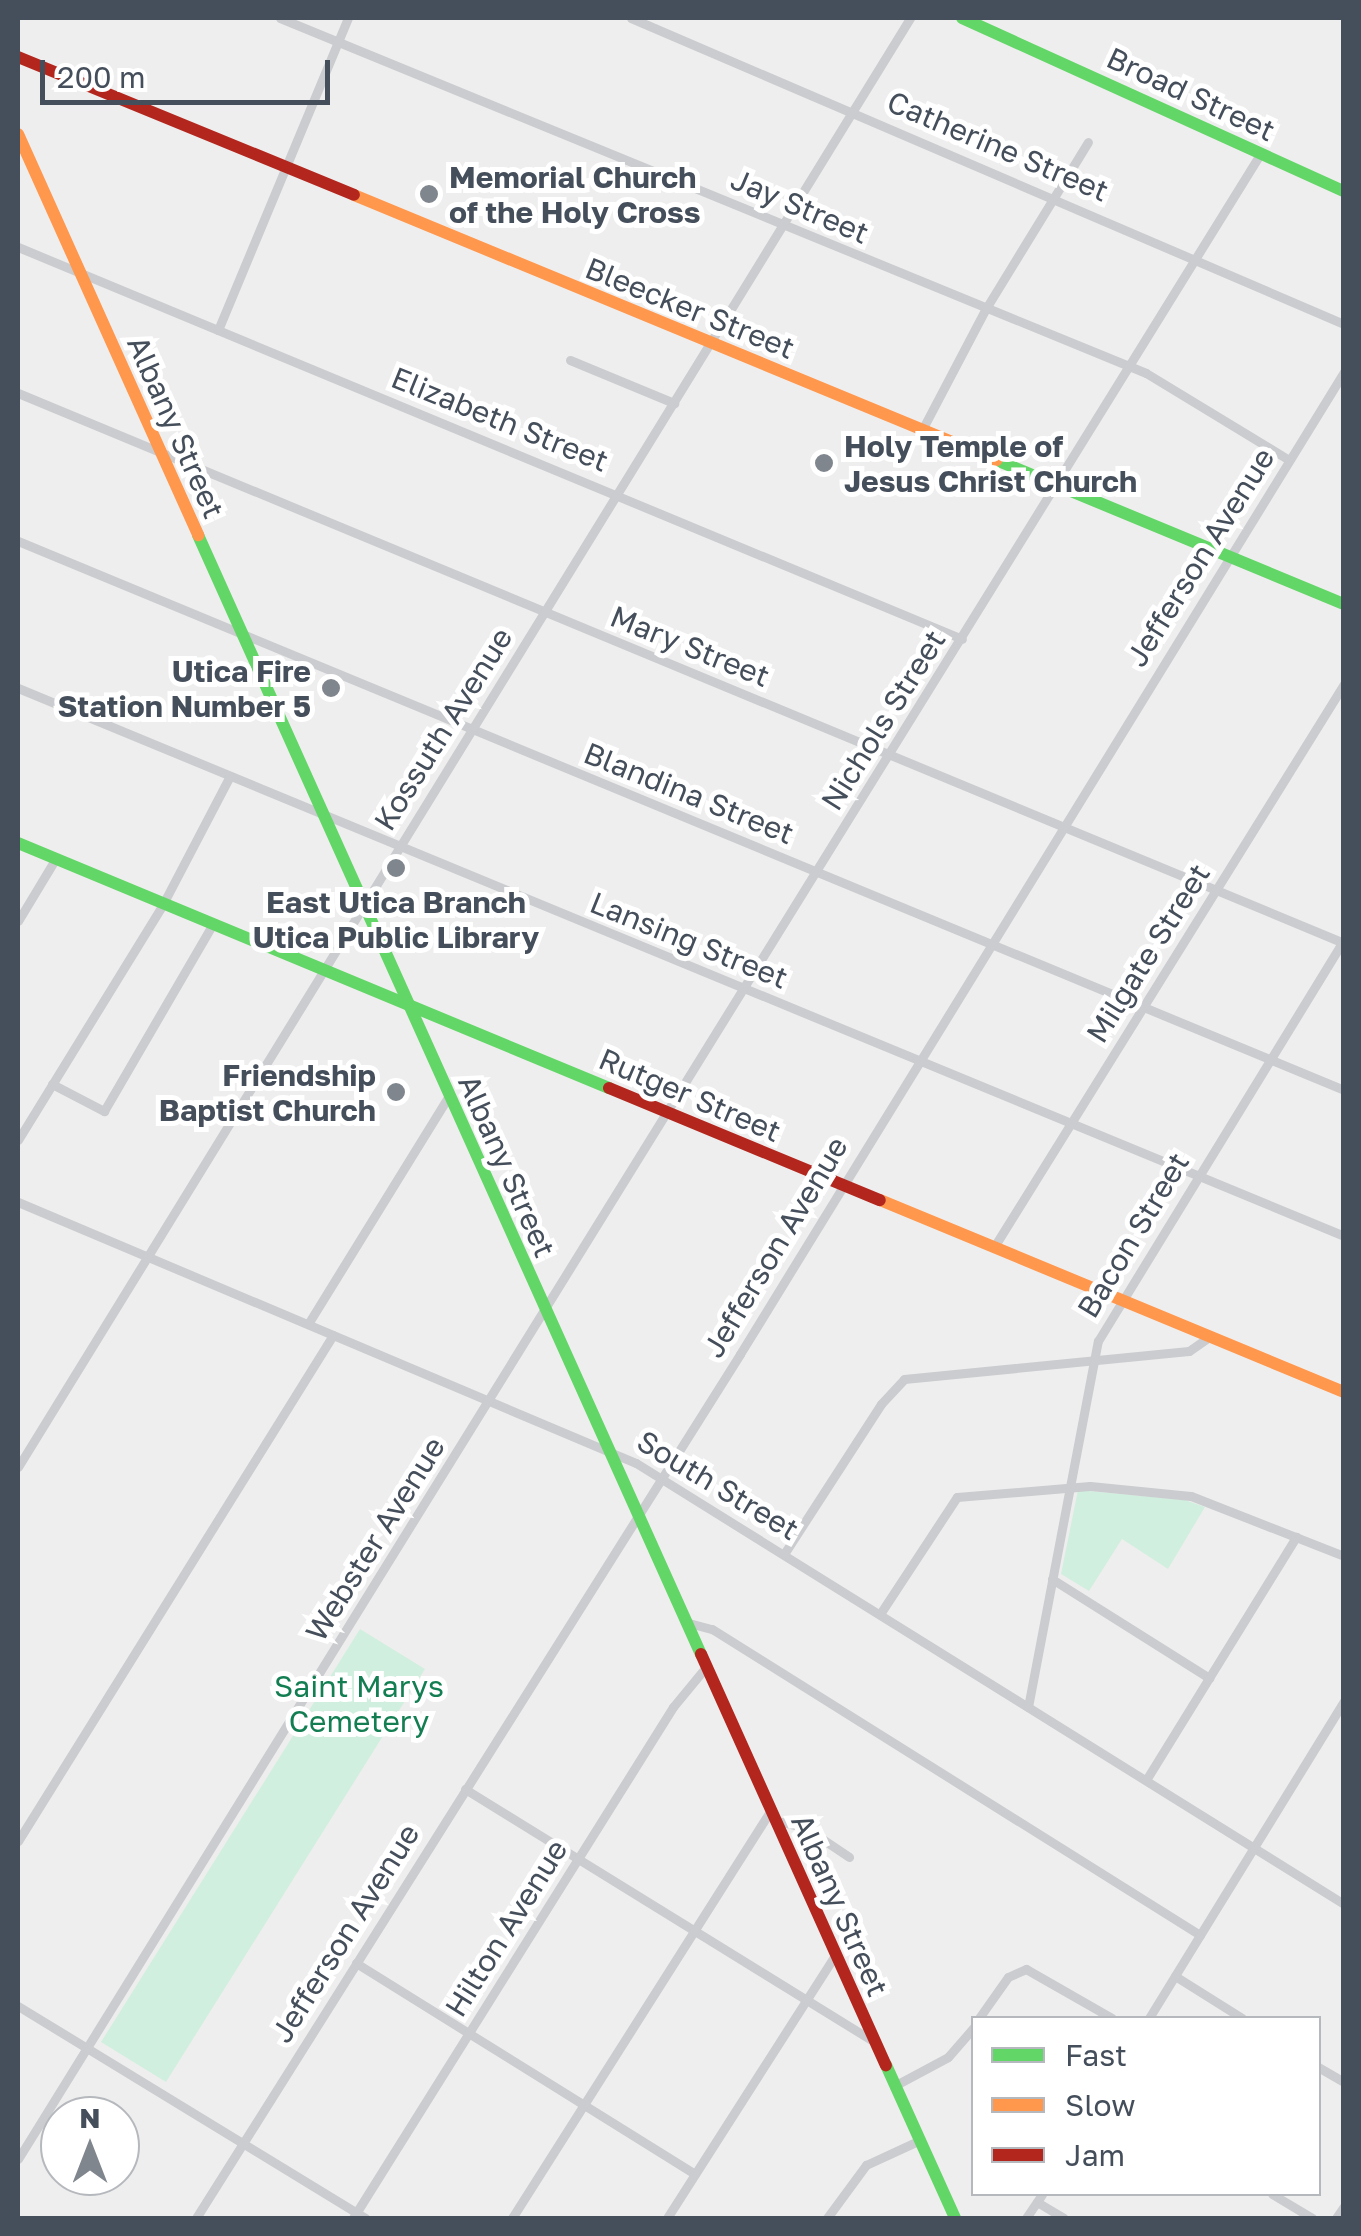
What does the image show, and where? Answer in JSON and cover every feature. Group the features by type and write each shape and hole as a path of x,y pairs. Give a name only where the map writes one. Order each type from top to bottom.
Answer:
{"street":[{"name":"Jay Street","path":"280,18 984,310 1130,366 1290,460"},
{"path":"218,330 348,18"},
{"name":"Catherine Street","path":"631,18 1344,324"},
{"name":"Kossuth Avenue","path":"18,1467 910,18"},
{"name":"Broad Street","path":"962,18 1344,191"},
{"name":"Bleecker Street","path":"18,57 1344,604"},
{"name":"Albany Street","path":"18,134 604,1446 955,2218"},
{"path":"922,430 984,310 1088,142"},
{"name":"Nichols Street","path":"545,1311 1059,486 1261,153"},
{"name":"Elizabeth Street","path":"18,247 962,639"},
{"path":"570,360 674,403"},
{"name":"Jefferson Avenue","path":"196,2218 660,1478 1344,372"},
{"name":"Mary Street","path":"18,394 1343,942"},
{"name":"Blandina Street","path":"18,541 1344,1090"},
{"name":"Milgate Street","path":"994,1247 1344,684"},
{"name":"Lansing Street","path":"18,688 1344,1236"},
{"path":"18,1140 163,904 230,776"},
{"name":"Rutger Street","path":"18,843 1344,1392"},
{"path":"18,921 56,858"},
{"path":"52,1084 104,1111 214,924"},
{"name":"Bacon Street","path":"1028,1707 1092,1360 1122,1301 1197,1176 1343,942"},
{"path":"308,1324 448,1096"},
{"name":"South Street","path":"18,1202 604,1446 1344,1904"},
{"name":"Webster Avenue","path":"18,2159 545,1311"},
{"path":"18,1841 333,1335"},
{"path":"784,1554 880,1404 904,1379 1189,1351 1209,1337"},
{"path":"880,1614 950,1501 1069,1487 1192,1496 1344,1556"},
{"path":"1146,1780 1296,1537"},
{"path":"1052,1579 1209,1678"},
{"path":"685,1622 712,1630 1200,1935"},
{"name":"Hilton Avenue","path":"358,2217 674,1707 706,1668"},
{"path":"1149,2016 1344,1702"},
{"path":"465,1789 803,2002 874,2042"},
{"path":"512,2218 691,1930 772,1816 806,1828 849,1857"},
{"path":"668,2218 835,1955"},
{"path":"356,1962 695,2174"},
{"path":"981,2016 1008,1977 1026,1969 1108,2016"},
{"path":"1174,1976 1239,2016"},
{"path":"18,2006 358,2217"},
{"path":"894,2086 948,2056 971,2030"},
{"path":"1321,2068 1344,2082"},
{"path":"827,2218 866,2164 920,2140"},
{"path":"1275,2196 1312,2218"},
{"path":"1026,2218 1039,2198 1064,2218"},
{"path":"1336,2218 1344,2206"}],"green space":[{"path":"1078,1490 1185,1500 1205,1507 1168,1569 1122,1539 1089,1591 1061,1574"},
{"name":"Saint Marys Cemetery","path":"360,1629 425,1669 166,2082 101,2042"}],"traffic: fast":[{"path":"962,18 1344,191"},
{"path":"996,460 1344,604"},
{"path":"198,535 701,1654"},
{"path":"18,843 609,1088"},
{"path":"886,2065 955,2218"}],"traffic: slow":[{"path":"18,134 198,535"},
{"path":"354,195 996,460"},
{"path":"880,1200 1344,1392"}],"traffic: jam":[{"path":"18,57 354,195"},
{"path":"609,1088 880,1200"},
{"path":"701,1654 886,2065"}],"place":[{"name":"Memorial Church of the Holy Cross","path":"429,194"},
{"name":"Holy Temple of Jesus Christ Church","path":"824,463"},
{"name":"Utica Fire Station Number 5","path":"331,688"},
{"name":"East Utica Branch Utica Public Library","path":"396,868"},
{"name":"Friendship Baptist Church","path":"396,1092"}]}
